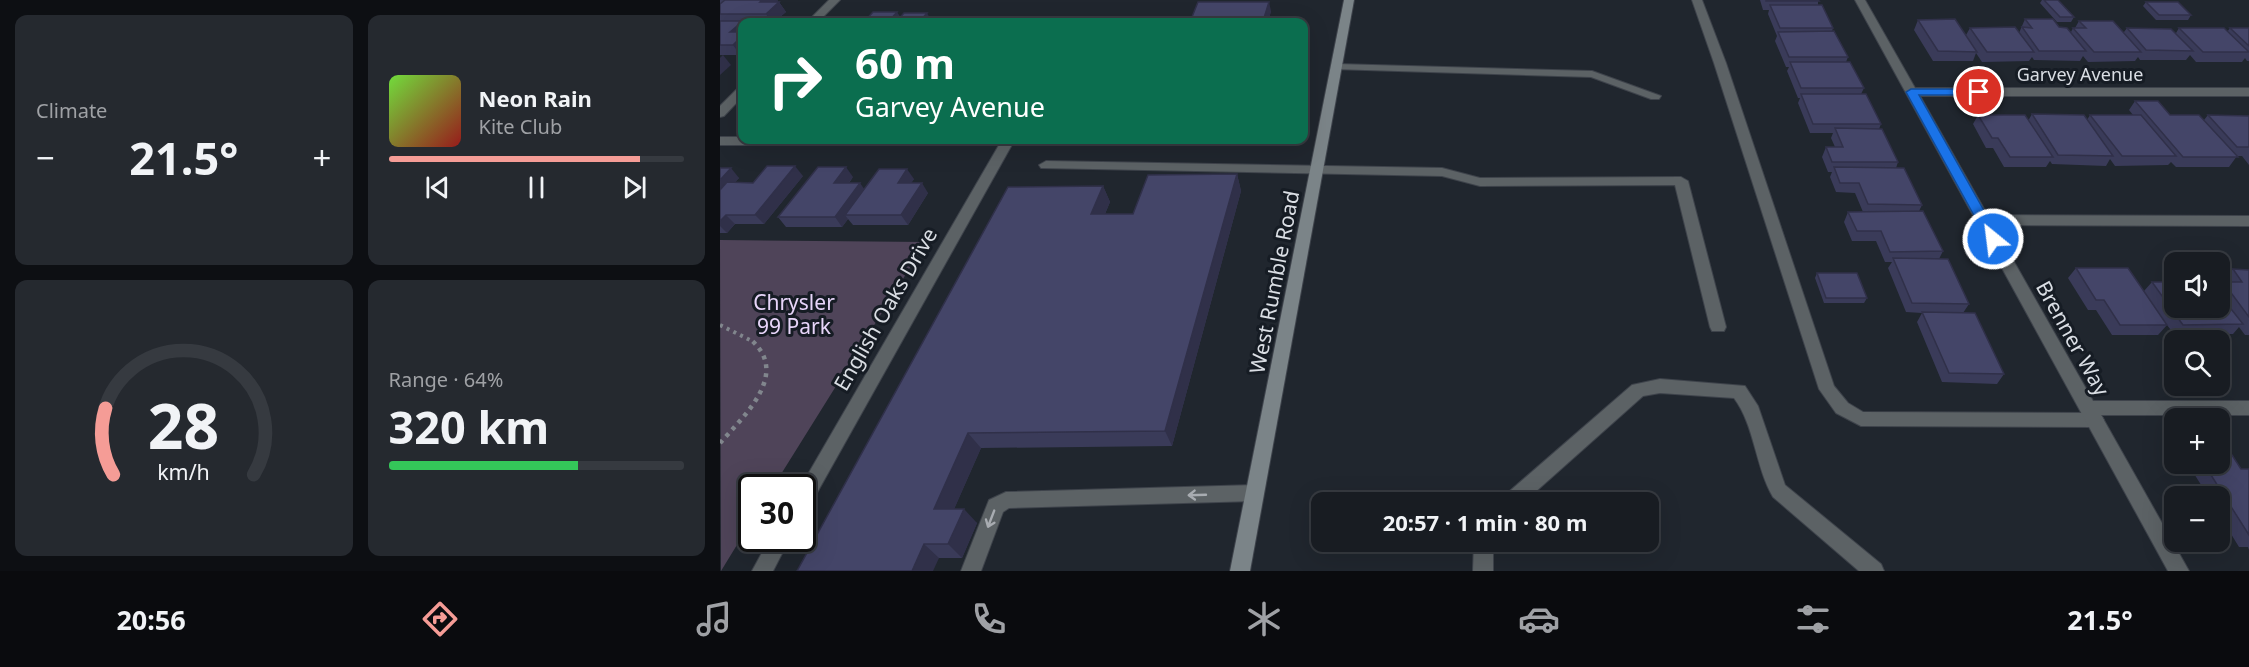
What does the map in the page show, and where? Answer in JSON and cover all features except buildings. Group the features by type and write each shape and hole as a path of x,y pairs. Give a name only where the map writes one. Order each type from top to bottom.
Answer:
{"street":[{"path":"816,18 835,0"},
{"name":"West Rumble Road","path":"1240,571 1349,0"},
{"path":"1697,0 1827,389 1842,408 1861,419 2249,408"},
{"name":"Brenner Way","path":"1860,0 2180,571"},
{"path":"1337,67 1592,74 1655,96"},
{"name":"Garvey Avenue","path":"1911,92 2249,92"},
{"path":"720,113 738,95"},
{"path":"720,141 738,141"},
{"name":"English Oaks Drive","path":"816,477 1006,144"},
{"path":"1046,165 1442,172 1480,182 1681,182 1718,327"},
{"path":"1983,220 2249,221"},
{"path":"1522,492 1638,390 1660,386 1739,391 1750,406 1779,491 1874,571"},
{"path":"972,571 996,506 1006,500 1255,493"},
{"path":"762,571 773,552"},
{"path":"1483,571 1484,552"}],"path":[{"path":"720,325 742,332 756,341 767,354 768,374 758,398 720,443"}],"green space":[{"name":"Chrysler 99 Park","path":"720,240 926,242 781,474 738,474 738,543 721,571"}],"route":[{"path":"1979,92 1911,92 1993,239"}]}
